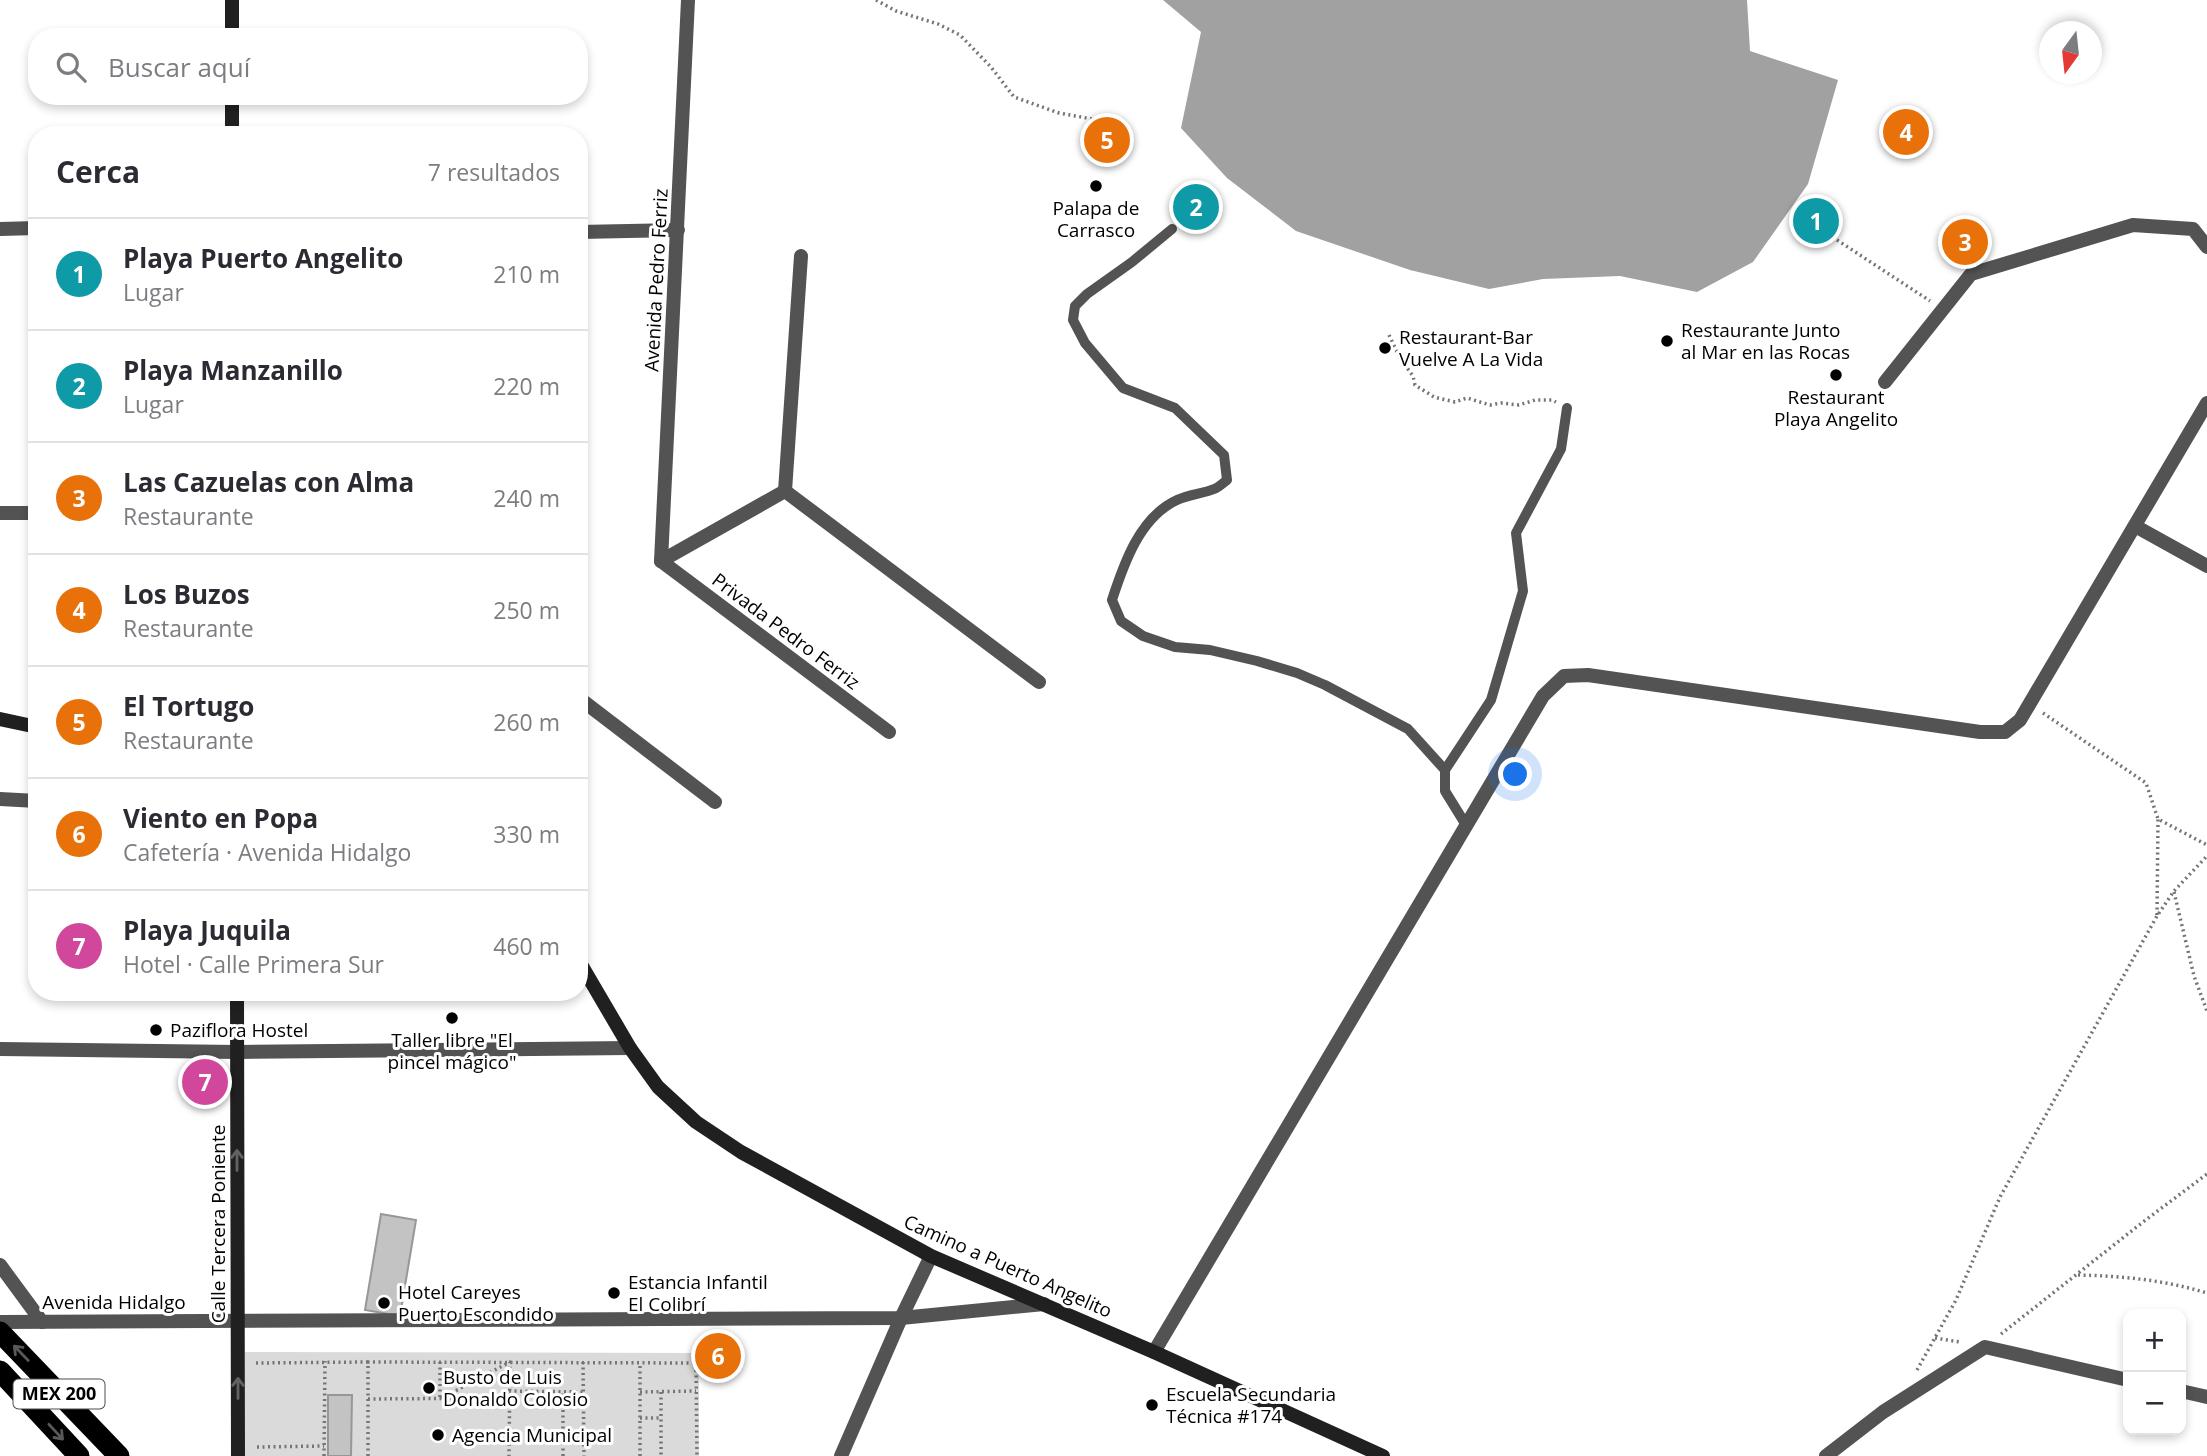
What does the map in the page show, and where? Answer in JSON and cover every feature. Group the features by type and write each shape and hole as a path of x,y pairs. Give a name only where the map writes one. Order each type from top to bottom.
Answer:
{"highway":[{"name":"MEX 200","path":"0,1332 119,1456"},
{"name":"MEX 200","path":"0,1371 79,1456"}],"street":[{"path":"232,0 232,28"},
{"name":"Avenida Pedro Ferriz","path":"660,561 688,0"},
{"path":"232,105 232,126"},
{"path":"1885,382 1971,274 2133,225 2193,229 2207,247"},
{"path":"0,229 28,228"},
{"path":"588,232 678,230"},
{"path":"785,491 801,256"},
{"path":"1154,1352 1542,696 1564,676 1588,675 1980,732 2005,732 2020,720 2207,403"},
{"path":"660,561 785,491"},
{"path":"785,491 1039,682"},
{"path":"0,513 28,513"},
{"path":"2135,526 2207,566"},
{"name":"Privada Pedro Ferriz","path":"660,561 889,732"},
{"path":"588,705 715,802"},
{"path":"0,719 28,725"},
{"path":"0,799 28,801"},
{"name":"Camino a Puerto Angelito","path":"588,976 630,1048 657,1087 696,1122 741,1152 931,1256 1154,1352 1383,1456"},
{"name":"Calle Tercera Poniente","path":"237,1001 238,1456"},
{"path":"0,1049 237,1052 630,1048"},
{"path":"841,1456 931,1256"},
{"path":"0,1265 43,1322"},
{"name":"Avenida Hidalgo","path":"0,1322 901,1318 1044,1304"},
{"path":"1826,1456 1883,1412 1985,1347 2123,1379"},
{"path":"2186,1392 2207,1397"}],"lane":[{"path":"1172,229 1087,294 1074,306 1073,313 1073,320 1085,343 1123,388 1175,408 1224,455 1227,480 1214,489 1173,501 1146,523 1122,571 1112,600 1121,621 1143,636 1165,643 1257,661 1325,685 1408,729 1445,770"},
{"path":"1466,825 1445,791 1445,770 1491,700 1523,591 1516,533 1561,449 1567,408"}],"path":[{"path":"876,0 896,11 938,24 960,36 991,67 1014,97 1059,113 1109,122"},
{"path":"1837,240 1943,309"},
{"path":"1389,335 1400,358 1413,376 1415,385 1434,397 1455,402 1467,398 1490,405 1519,405 1535,400 1552,400 1567,408"},
{"path":"2029,704 2146,783 2158,819 2157,916"},
{"path":"2158,819 2207,845"},
{"path":"1915,1374 1956,1300 2000,1197 2157,916 2174,891 2207,856"},
{"path":"2174,891 2194,976 2207,1011"},
{"path":"1985,1347 2207,1174"},
{"path":"2076,1275 2136,1277 2171,1282 2207,1293"},
{"path":"324,1456 325,1361"},
{"path":"256,1374 256,1362 696,1363 697,1456"},
{"path":"368,1362 368,1456"},
{"path":"440,1362 440,1399"},
{"path":"509,1362 509,1456"},
{"path":"440,1399 509,1362"},
{"path":"583,1362 584,1456"},
{"path":"640,1363 640,1456"},
{"path":"509,1391 583,1392"},
{"path":"640,1392 696,1391"},
{"path":"563,1392 563,1456"},
{"path":"660,1392 661,1456"},
{"path":"368,1399 509,1398"},
{"path":"640,1419 661,1418"},
{"path":"257,1435 257,1456"},
{"path":"257,1447 324,1446"}],"shaded area":[{"path":"1163,0 1747,0 1750,51 1838,80 1808,184 1753,262 1697,292 1620,276 1543,279 1489,289 1410,270 1296,231 1227,178 1181,128 1201,32"},
{"path":"245,1352 699,1353 699,1456 245,1456"}],"building":[{"path":"381,1214 416,1220 400,1316 365,1310"},
{"path":"328,1395 352,1395 351,1456 328,1456"}],"place":[{"name":"Los Buzos","path":"1906,132"},
{"name":"El Tortugo","path":"1107,140"},
{"name":"Palapa de Carrasco","path":"1096,186"},
{"name":"Playa Manzanillo","path":"1196,207"},
{"name":"Playa Puerto Angelito","path":"1816,221"},
{"name":"Las Cazuelas con Alma","path":"1965,242"},
{"name":"Restaurante Junto al Mar en las Rocas","path":"1667,341"},
{"name":"Restaurant-Bar Vuelve A La Vida","path":"1385,348"},
{"name":"Restaurant Playa Angelito","path":"1836,375"},
{"name":"Taller libre \"El pincel mágico\"","path":"452,1018"},
{"name":"Paziflora Hostel","path":"156,1030"},
{"name":"Playa Juquila","path":"205,1082"},
{"name":"Estancia Infantil El Colibrí","path":"614,1293"},
{"name":"Hotel Careyes Puerto Escondido","path":"384,1303"},
{"name":"Viento en Popa","path":"718,1356"},
{"name":"Busto de Luis Donaldo Colosio","path":"429,1388"},
{"name":"Escuela Secundaria Técnica #174","path":"1152,1405"},
{"name":"Agencia Municipal","path":"438,1435"}]}
